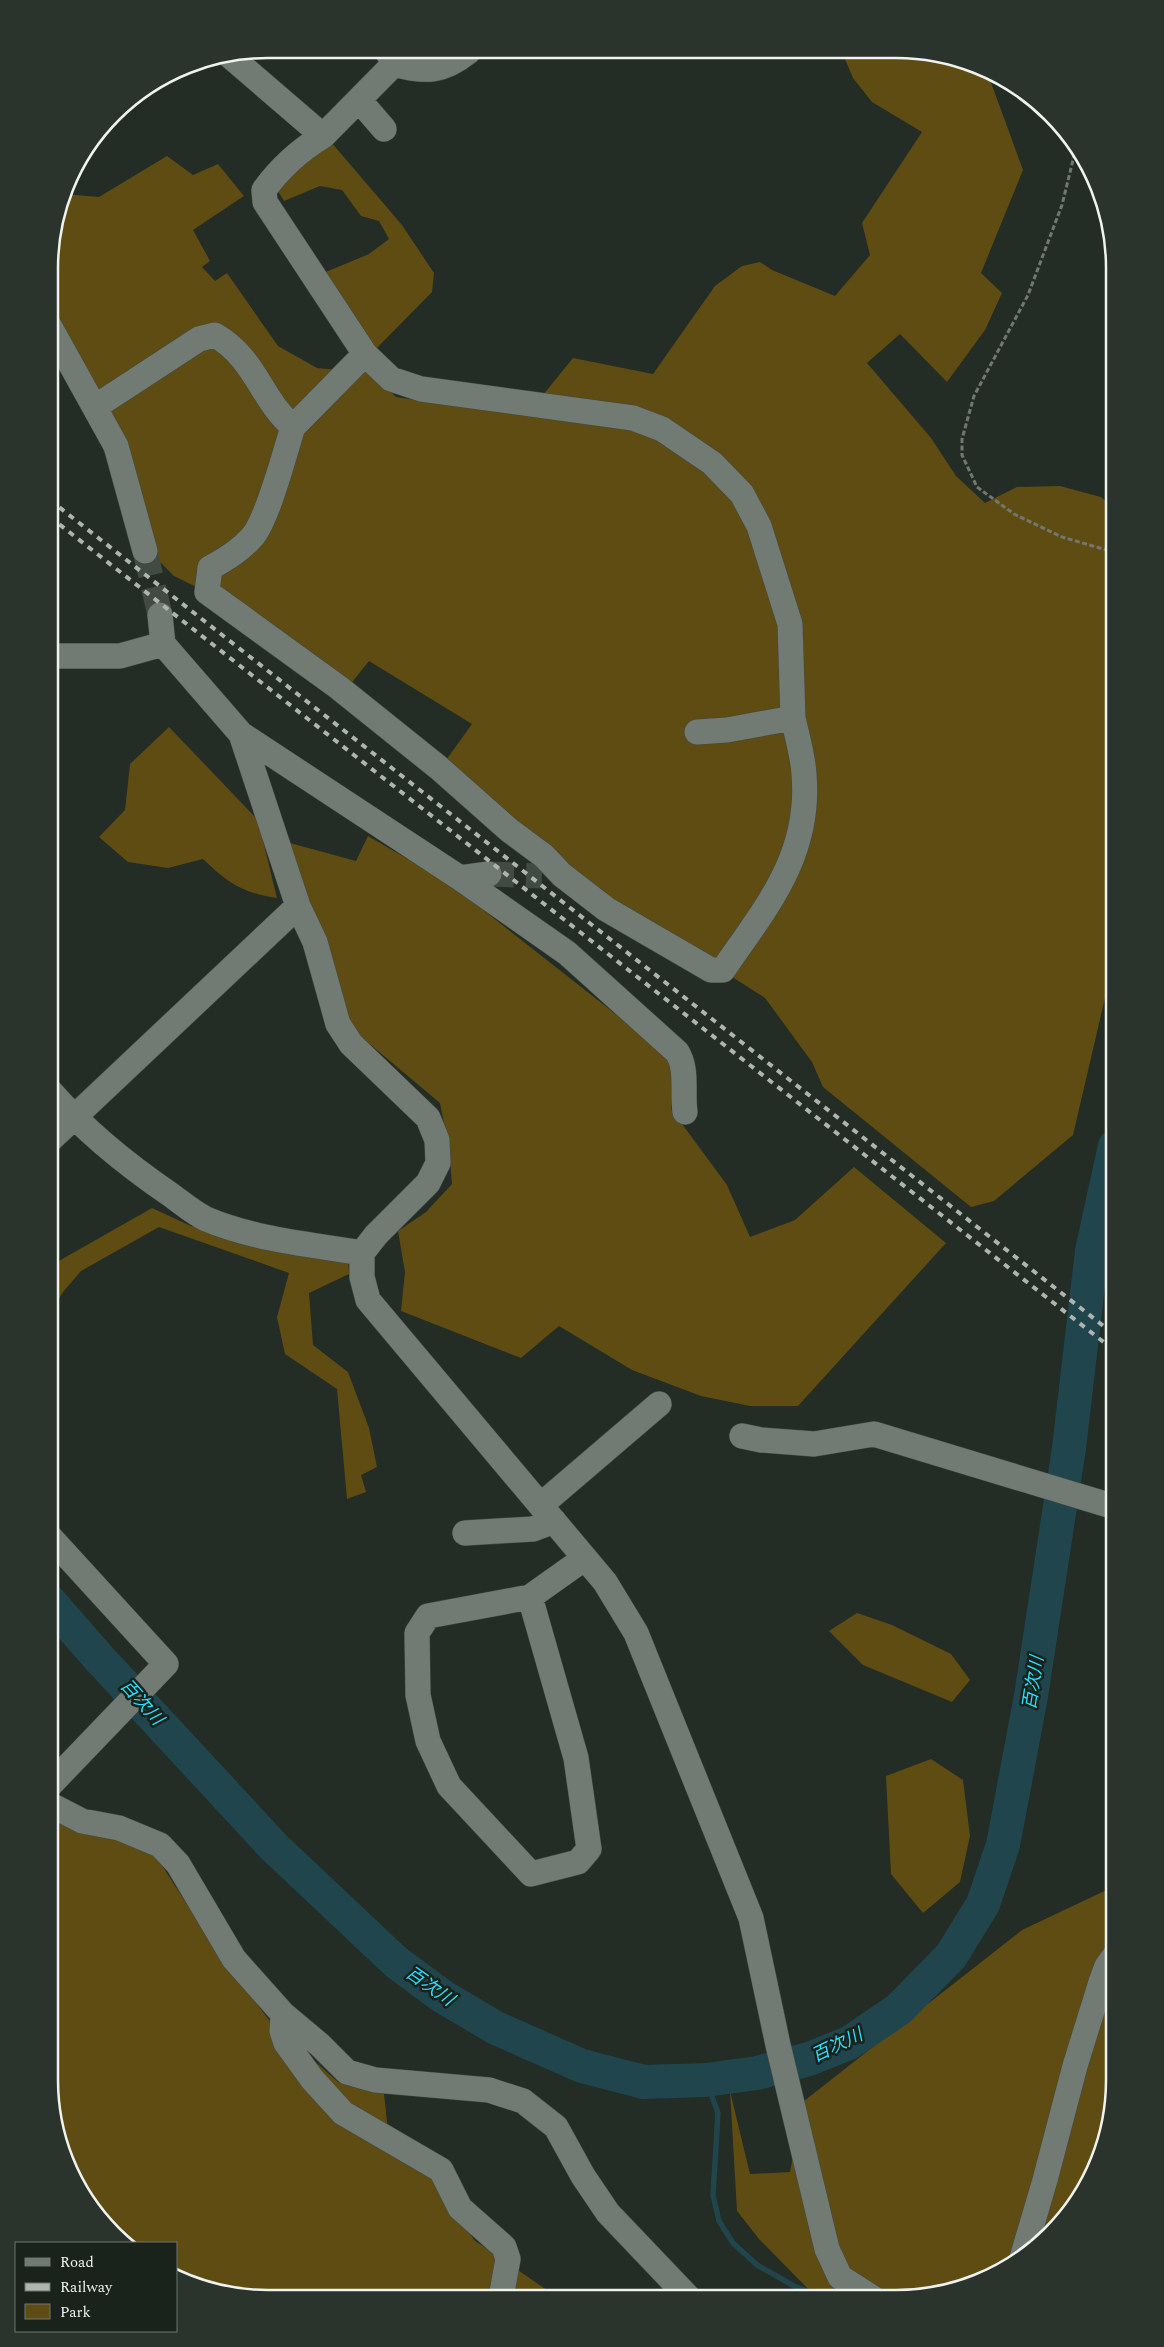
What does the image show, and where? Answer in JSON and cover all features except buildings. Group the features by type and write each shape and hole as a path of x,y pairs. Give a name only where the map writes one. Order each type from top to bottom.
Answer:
{"street":[{"path":"365,354 293,427 267,506 255,534 237,552 210,568 207,592 338,687 439,768 509,830 544,856 552,875 711,970 723,970 780,886 796,851 804,818 804,774 793,718 790,624 759,526 742,494 712,463 662,429 633,418 421,388 391,379 365,354 265,202 264,190 277,173 310,144 323,136 358,100 389,58"},
{"path":"392,58 413,70 439,69 460,58"},
{"path":"235,60 323,136"},
{"path":"358,100 384,129"},
{"path":"95,407 199,339 215,335 242,356 280,416 293,427"},
{"path":"58,340 116,446 145,551"},
{"path":"160,615 163,644 241,734 460,878 567,953 677,1052 683,1061 685,1112"},
{"path":"58,656 120,656 163,644"},
{"path":"697,732 727,730 793,718"},
{"path":"241,734 298,906 316,942 338,1024 350,1044 428,1118 437,1140 438,1163 428,1183 376,1235 362,1253 362,1277 368,1300 605,1582 636,1633 751,1918 787,2084 827,2249 840,2277 860,2290"},
{"path":"460,878 489,874"},
{"path":"58,1133 298,906"},
{"path":"58,1100 74,1118 146,1178 203,1218 291,1243 362,1253"},
{"path":"465,1534 534,1529 547,1513 659,1404"},
{"path":"742,1436 761,1440 814,1444 874,1434 1106,1504"},
{"path":"58,1546 166,1664 58,1776"},
{"path":"530,1597 576,1758 589,1849 578,1862 531,1874 449,1786 428,1741 420,1704 417,1633 428,1616 530,1597 585,1558"},
{"path":"58,1809 82,1821 119,1828 160,1845 178,1864 234,1959 283,2014 320,2045 347,2072 375,2080 489,2090 524,2101 556,2127 583,2176 608,2212 681,2290"},
{"path":"1026,2244 1075,2066 1106,1969"},
{"path":"283,2014 282,2031 286,2043 312,2079 343,2113 441,2170 460,2208 504,2247 508,2259 502,2290"}],"path":[{"path":"1074,156 1062,205 1028,296 974,396 962,438 962,455 977,487 1014,514 1062,537 1106,550"}],"green space":[{"path":"845,58 924,59 977,73 990,79 1023,170 981,273 1002,293 985,330 947,382 900,334 867,363 931,438 956,476 985,503 1017,487 1060,486 1101,497 1106,502 1106,994 1073,1135 994,1201 971,1207 823,1087 812,1062 765,998 575,877 444,763 472,724 369,661 349,686 259,618 174,576 156,558 125,446 58,326 59,240 71,195 99,197 167,156 193,175 218,164 244,196 193,230 210,261 202,267 215,281 227,273 278,346 317,368 372,373 396,397 526,416 573,358 653,374 715,286 742,266 760,262 772,270 835,296 870,255 862,223 922,132 872,102 853,78"},
{"path":"331,142 402,225 434,273 432,292 373,352 321,274 369,254 389,239 379,221 361,216 342,190 320,186 284,201 276,188"},
{"path":"169,727 258,820 277,898 254,893 236,886 220,875 203,859 168,868 128,862 99,837 125,810 130,764"},
{"path":"368,836 449,883 660,1049 673,1065 671,1109 727,1185 750,1237 795,1220 854,1167 946,1243 798,1406 750,1406 701,1396 632,1370 559,1326 521,1358 401,1311 405,1272 398,1231 426,1212 452,1184 449,1149 440,1103 353,1030 345,1018 290,843 356,861"},
{"path":"152,1208 191,1226 278,1251 348,1258 349,1274 309,1293 313,1345 348,1372 369,1428 377,1467 361,1475 366,1492 347,1499 337,1389 285,1354 277,1317 289,1273 159,1227 81,1271 58,1300 58,1261"},
{"path":"857,1613 892,1625 951,1654 970,1680 952,1702 863,1665 829,1631"},
{"path":"931,1759 963,1780 970,1836 960,1882 923,1913 891,1874 886,1776"},
{"path":"58,1816 152,1850 225,1963 270,2021 338,2082 384,2094 390,2149 435,2176 474,2240 547,2290 267,2290 240,2288 213,2282 178,2270 178,2242 135,2242 119,2228 93,2196 73,2160 59,2107"},
{"path":"1106,1890 1105,2107 1091,2160 1078,2185 1054,2218 1035,2237 1013,2254 977,2274 924,2288 897,2290 809,2290 759,2239 737,2211 730,2091 750,2174 790,2172 804,2101 1022,1930"}],"waterway":[{"name":"百次川","path":"58,1611 274,1847 396,1962 442,1996 496,2028 582,2066 644,2082 706,2080 757,2073 809,2059 849,2043 899,2009 951,1956 983,1904 1003,1845 1031,1696 1069,1448 1092,1251 1106,1187"},
{"path":"1092,1251 1106,1242"},
{"path":"706,2080 718,2113 713,2195 719,2221 733,2243 757,2265 804,2290"}],"tunnel":[{"path":"145,551 160,615"},
{"path":"489,874 542,876"}],"railway":[{"path":"58,506 1106,1328"},
{"path":"58,523 1106,1344"}]}
